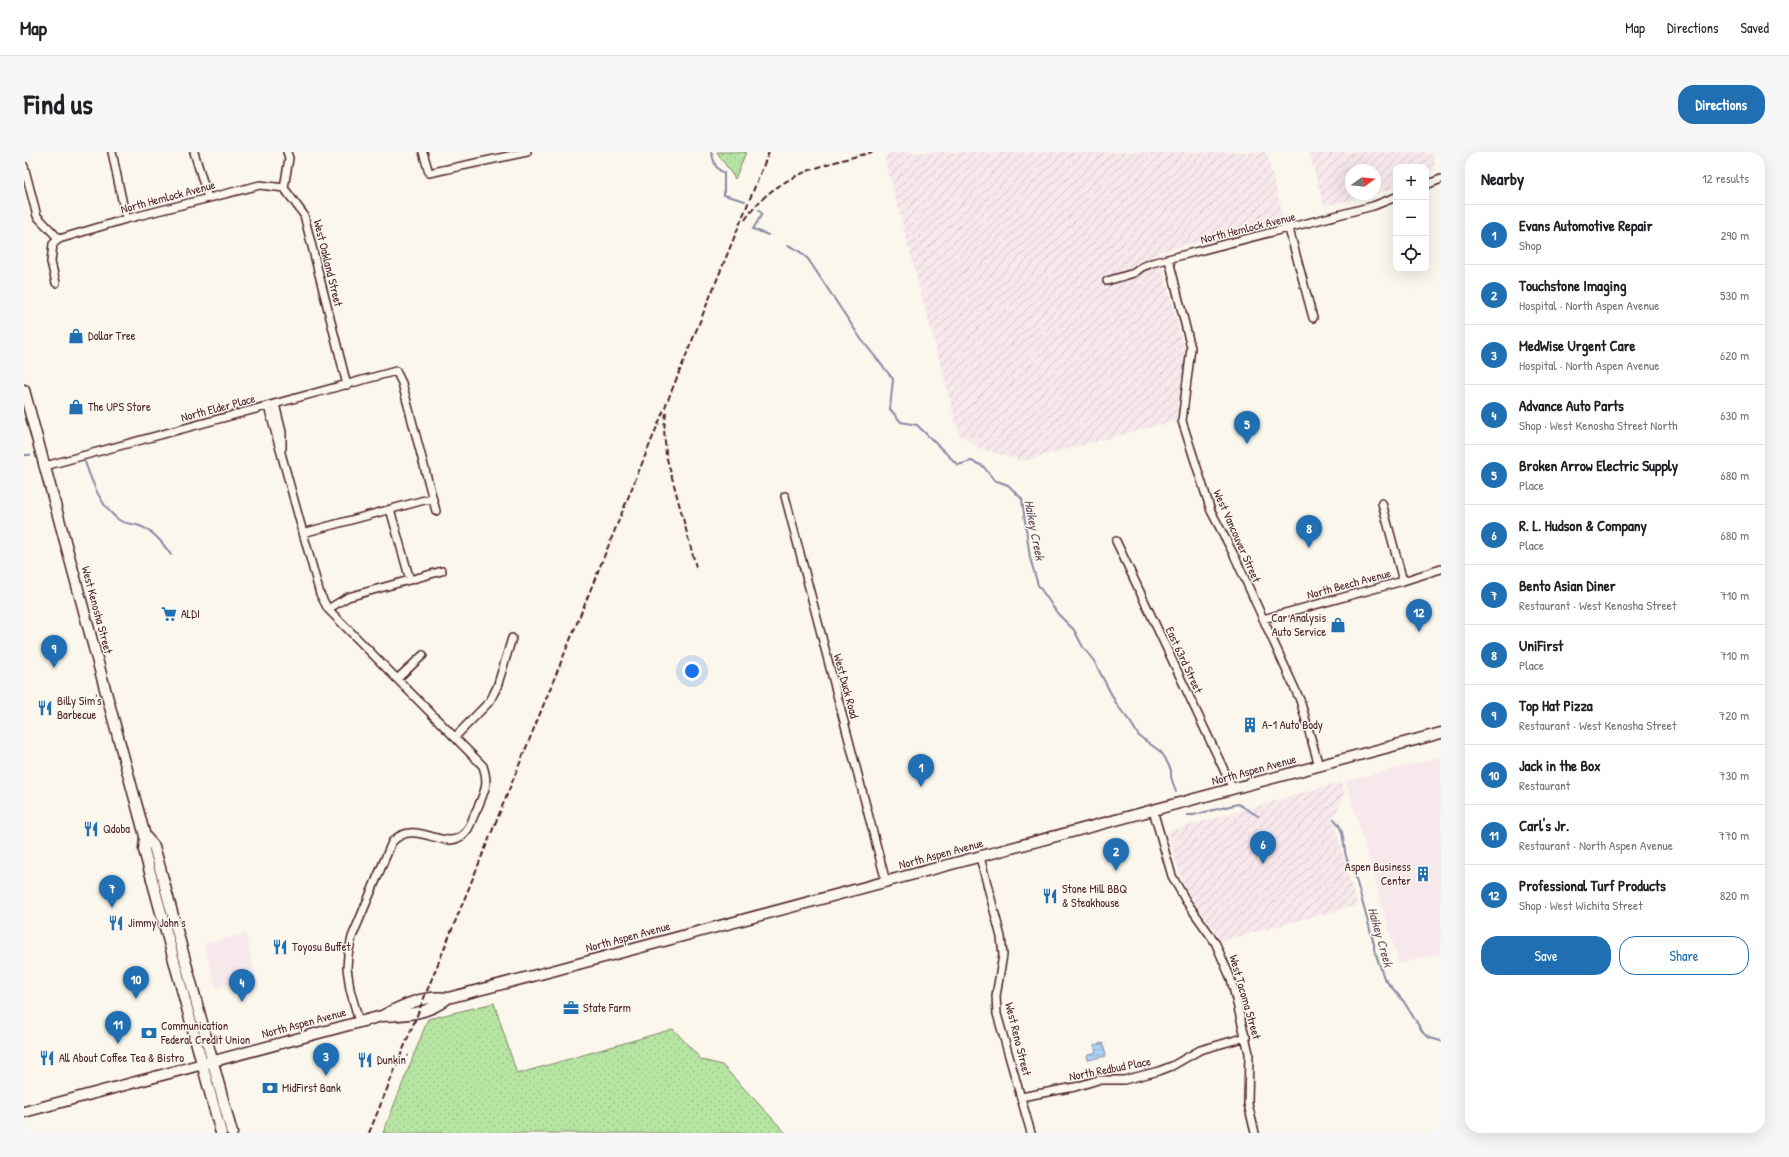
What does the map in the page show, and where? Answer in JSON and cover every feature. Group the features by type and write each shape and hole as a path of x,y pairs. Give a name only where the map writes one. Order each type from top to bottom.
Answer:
{"main road":[{"name":"West Kenosha Street","path":"24,395 45,466 145,836 144,850 220,1133"},
{"name":"North Aspen Avenue","path":"24,1112 382,1016 408,1015 438,1006 448,998 1441,733"},
{"name":"West Kenosha Street","path":"145,836 154,846 232,1133"},
{"path":"168,940 178,938"}],"street":[{"path":"112,152 126,219"},
{"path":"194,152 208,198"},
{"path":"284,188 289,158 287,152"},
{"path":"423,152 429,173 527,152"},
{"path":"24,166 37,216 59,238 53,244 51,262 56,283"},
{"path":"1429,184 1441,179"},
{"name":"North Hemlock Avenue","path":"59,238 126,219 260,185 284,188"},
{"name":"West Oakland Street","path":"284,188 304,215 347,385"},
{"name":"North Hemlock Avenue","path":"1107,281 1134,273 1142,267 1373,206 1393,198"},
{"path":"1289,229 1313,318"},
{"name":"West Vancouver Street","path":"1169,260 1191,348 1182,421 1211,511 1300,700 1320,766"},
{"name":"North Elder Place","path":"45,466 396,371 402,383 432,498"},
{"path":"271,405 281,450 320,594 328,609 483,766 486,775 487,787 467,830 460,836 443,840 413,831 398,835 392,842 352,937 348,955 347,968 350,989 359,1022"},
{"name":"West Duck Road","path":"785,496 886,882"},
{"path":"303,533 432,498 436,511"},
{"path":"1382,503 1403,581"},
{"path":"390,509 410,580"},
{"name":"East 63rd Street","path":"1116,541 1233,789"},
{"name":"North Beech Avenue","path":"1263,619 1403,581 1441,569"},
{"path":"328,609 348,597 442,571"},
{"path":"455,737 490,701 497,687 512,638"},
{"path":"397,679 423,655"},
{"name":"West Tacoma Street","path":"1153,810 1172,876 1186,901 1215,942 1226,966 1246,1038 1250,1060 1248,1104 1255,1133"},
{"name":"West Reno Street","path":"980,857 1001,937 1003,955 996,996 997,1014 1031,1133"},
{"name":"North Redbud Place","path":"1021,1098 1075,1087 1098,1080 1124,1080 1172,1066 1200,1050 1246,1038"}],"shaded area":[{"path":"896,152 1266,152 1284,219 1158,252 1183,345 1185,363 1178,409 1179,421 1174,421 1022,461 979,448 959,434 884,155"},
{"path":"1309,152 1432,152 1435,162 1433,170 1429,172 1429,164 1393,164 1393,188 1381,192 1381,164 1345,164 1345,200 1348,200 1324,206"},
{"path":"1441,757 1441,953 1399,964 1346,781"},
{"path":"1341,782 1345,793 1333,819 1357,905 1222,941 1186,890 1167,832"},
{"path":"245,933 256,977 216,988 204,944"}],"green space":[{"path":"717,152 746,152 735,179"},
{"path":"494,1003 517,1074 673,1029 702,1060 722,1065 786,1133 383,1133 428,1019"}],"water":[{"path":"1103,1043 1106,1056 1088,1060 1087,1055 1096,1052 1094,1045"}],"waterway":[{"name":"Haikey Creek","path":"711,152 716,167 724,173 724,195 745,201"},
{"name":"Haikey Creek","path":"759,210 762,214 753,229 768,235"},
{"name":"Haikey Creek","path":"788,245 799,251 808,259 861,339 893,379 890,409 901,422 917,425 958,465 971,461 983,466 994,480 1008,485 1022,499 1030,558 1038,585 1058,614 1074,630 1083,647 1094,661 1117,705 1139,736 1161,752 1171,770 1171,777 1176,792"},
{"path":"24,455 30,455"},
{"path":"85,462 98,494 113,515 121,521 137,525 148,530 161,541 171,555"},
{"name":"Haikey Creek","path":"1187,815 1193,815 1238,804 1258,816"},
{"name":"Haikey Creek","path":"1334,819 1339,825 1343,837 1347,859 1354,872 1374,944 1374,949 1384,978 1404,1002 1424,1034 1430,1038 1441,1041"}],"railway":[{"path":"369,1133 769,152"},
{"path":"745,220 757,204 786,182 818,167 873,152"},
{"path":"666,413 664,429 666,455 696,567"}],"place":[{"name":"Dollar Tree","path":"76,336"},
{"name":"The UPS Store","path":"76,407"},
{"name":"Broken Arrow Electric Supply","path":"1247,444"},
{"name":"UniFirst","path":"1309,548"},
{"name":"ALDI","path":"169,614"},
{"name":"Car Analysis Auto Service","path":"1338,625"},
{"name":"Professional Turf Products","path":"1419,632"},
{"name":"Top Hat Pizza","path":"54,668"},
{"name":"Billy Sim's Barbecue","path":"45,708"},
{"name":"A-1 Auto Body","path":"1250,725"},
{"name":"Evans Automotive Repair","path":"921,787"},
{"name":"Qdoba","path":"91,829"},
{"name":"R. L. Hudson & Company","path":"1263,864"},
{"name":"Touchstone Imaging","path":"1116,871"},
{"name":"Aspen Business Center","path":"1423,874"},
{"name":"Stone Mill BBQ & Steakhouse","path":"1050,896"},
{"name":"Bento Asian Diner","path":"112,908"},
{"name":"Jimmy John's","path":"116,923"},
{"name":"Toyosu Buffet","path":"280,947"},
{"name":"Jack in the Box","path":"136,999"},
{"name":"Advance Auto Parts","path":"242,1002"},
{"name":"State Farm","path":"571,1008"},
{"name":"Communication Federal Credit Union","path":"149,1033"},
{"name":"Carl's Jr.","path":"118,1044"},
{"name":"All About Coffee Tea & Bistro","path":"47,1058"},
{"name":"Dunkin'","path":"365,1060"},
{"name":"MedWise Urgent Care","path":"326,1076"},
{"name":"MidFirst Bank","path":"270,1088"}]}
